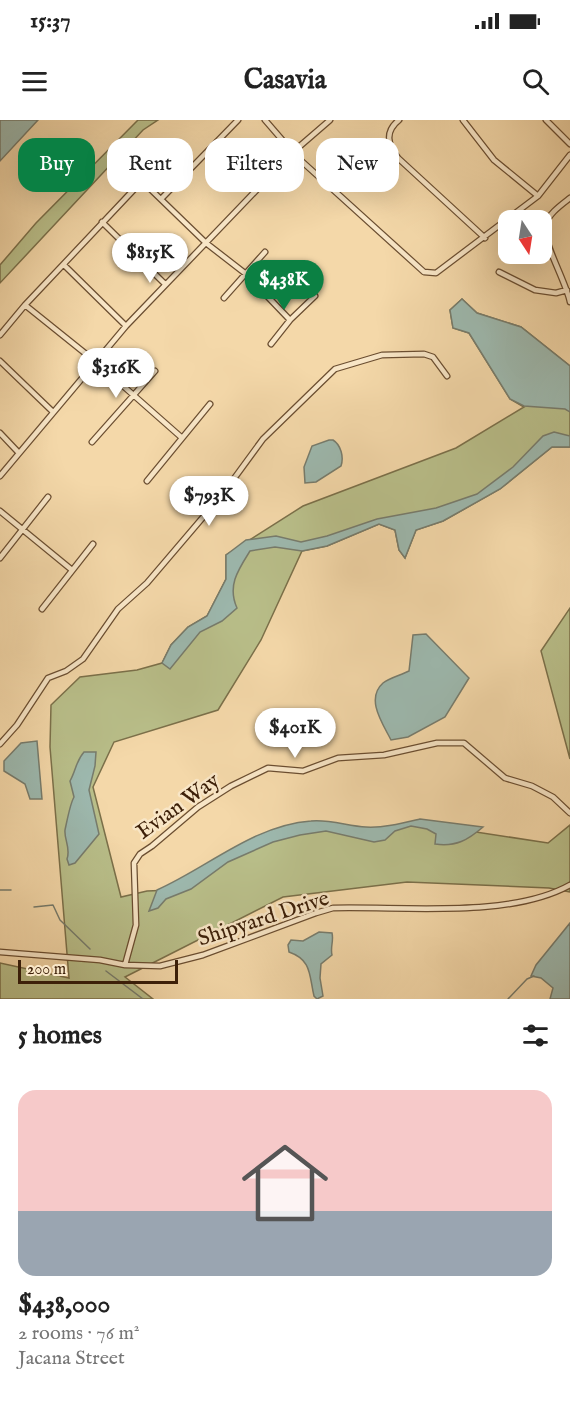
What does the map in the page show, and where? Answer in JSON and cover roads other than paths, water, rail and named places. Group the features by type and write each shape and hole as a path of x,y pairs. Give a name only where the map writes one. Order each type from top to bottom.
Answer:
{"street":[{"path":"162,198 238,120"},
{"path":"265,120 281,138"},
{"path":"304,142 330,120"},
{"path":"399,120 392,125 388,135 389,146 398,158 485,238"},
{"path":"463,120 494,160 538,196"},
{"path":"546,120 570,144"},
{"path":"304,162 424,272 436,273 538,196 570,155"},
{"path":"0,335 25,305 142,181 206,243 246,274 290,320"},
{"path":"0,476 52,411 126,326 255,192"},
{"path":"570,198 557,207 545,224 544,236 570,302"},
{"path":"102,222 165,284"},
{"path":"224,298 265,252"},
{"path":"64,265 126,326"},
{"path":"499,272 535,290 556,293 567,290"},
{"path":"271,344 290,320 315,296"},
{"path":"25,305 96,362 181,437"},
{"path":"0,744 17,725 48,678 83,659 118,609 147,583 214,504 263,439 335,369 382,355 424,354 433,357 447,376"},
{"path":"0,361 52,411"},
{"path":"92,442 155,371"},
{"path":"147,481 210,404"},
{"path":"0,433 18,452"},
{"path":"0,558 48,497"},
{"path":"0,511 72,570"},
{"path":"42,609 93,544"},
{"name":"Evian Way","path":"125,965 136,925 134,863 140,854 198,807 231,786 268,768 303,771 338,758 384,755 437,743 464,743 505,778 532,786 553,797 570,813"},
{"name":"Shipyard Drive","path":"0,952 100,960 125,965 160,966 179,962 333,908 485,907 533,900 556,893 570,885"}],"water":[{"path":"0,120 38,120 21,138 18,138 18,142 0,161"},
{"path":"462,299 477,313 521,327 570,366 570,412 565,409 524,406 510,399 469,333 453,328 450,310"},
{"path":"554,432 570,436 570,447 552,447 500,489 443,521 416,530 405,558 399,550 395,530 379,524 327,546 302,551 275,547 250,551 235,578 233,592 237,608 222,621 200,632 170,669 162,663 171,645 188,627 207,616 226,579 226,555 246,540 276,536 301,542 377,519 436,508 477,494 513,467 543,436"},
{"path":"329,440 336,442 340,448 341,466 316,482 305,483 304,467 312,446"},
{"path":"426,634 469,678 445,717 408,737 391,740 377,712 378,689 386,681 409,671 413,635"},
{"path":"37,741 42,799 30,799 25,784 4,771 4,761 21,743"},
{"path":"84,752 96,752 89,790 99,834 75,863 69,865 65,830 74,797 70,781"},
{"path":"420,819 483,827 467,839 449,844 435,844 436,834 427,829 411,826 395,831 385,840 374,842 326,831 300,835 273,842 228,862 191,889 166,899 158,908 149,911 157,890 270,830 311,821 373,827"},
{"path":"570,923 570,999 550,999 553,988 541,978 531,976 536,965"},
{"path":"319,932 332,933 333,939 332,955 321,964 320,978 323,996 317,999 314,996 306,964 289,952 288,945 291,940 303,941"}],"waterway":[{"path":"0,890 11,890"},
{"path":"34,907 53,905 60,920 90,949"},
{"path":"106,971 143,999"},
{"path":"508,999 527,979 534,976"}]}
